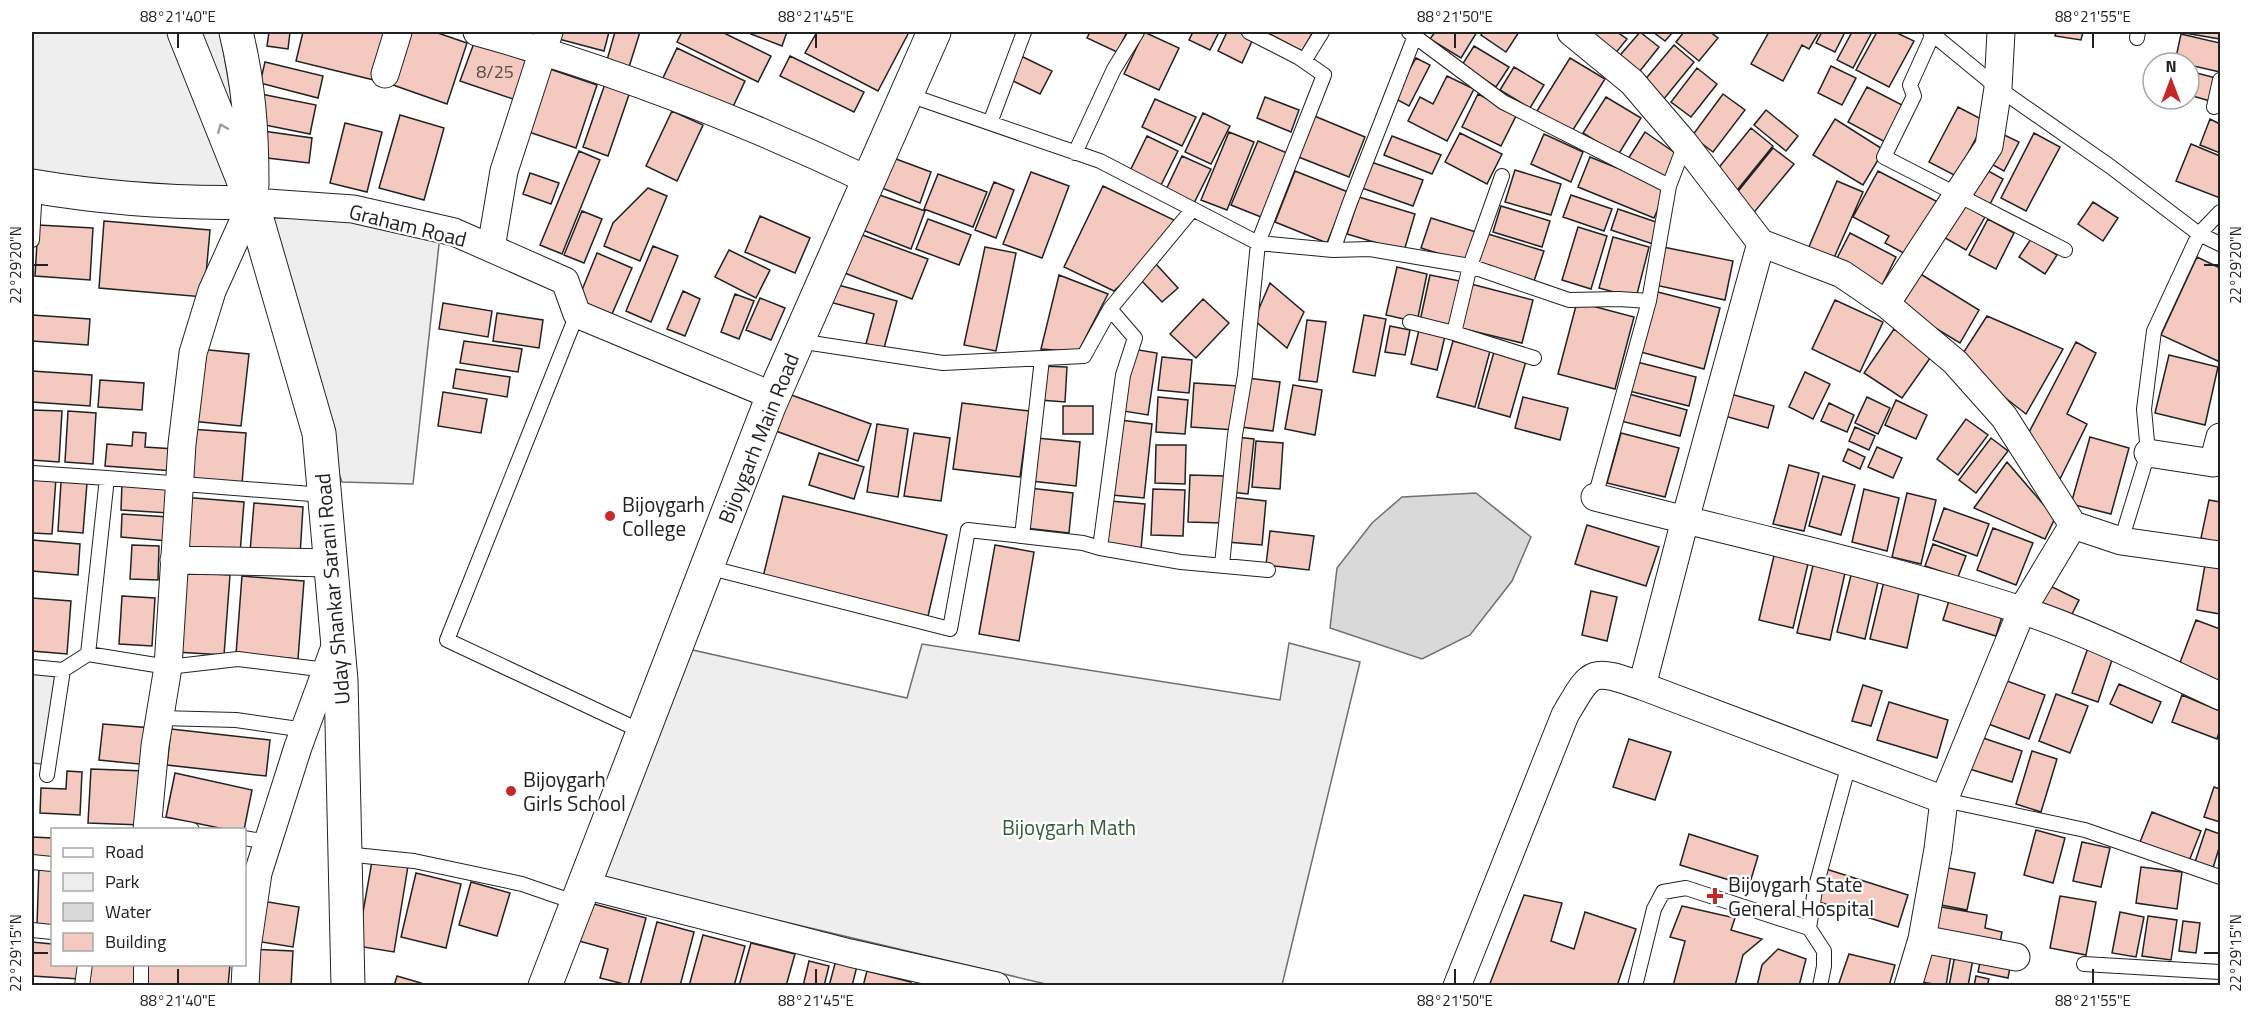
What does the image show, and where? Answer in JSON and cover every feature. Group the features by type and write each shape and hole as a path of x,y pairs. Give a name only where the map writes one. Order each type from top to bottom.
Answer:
{"street":[{"name":"Uday Shankar Sarani Road","path":"184,32 252,202 319,433 331,563 332,655 341,680 348,986"},
{"name":"Uday Shankar Sarani Road","path":"236,32 246,72 252,130 252,202"},
{"path":"386,74 398,32"},
{"path":"477,32 546,41 731,118 868,180"},
{"name":"Bijoygarh Main Road","path":"545,986 774,396 934,32"},
{"path":"1571,32 1632,82 1685,144 1761,243 1842,274 1886,304 1955,362 2004,417 2073,525 2121,541 2220,555"},
{"path":"1886,304 1989,146 1998,88 2001,32"},
{"path":"491,248 504,171 546,41"},
{"name":"Graham Road","path":"33,186 94,195 353,209 454,232 565,281 577,314"},
{"path":"147,826 168,667 179,483 193,353 212,291 252,202"},
{"path":"1642,686 1761,243"},
{"path":"577,314 774,396"},
{"path":"2148,453 2212,463 2220,437"},
{"path":"1595,497 1826,553 2022,610 2108,644 2220,696"},
{"path":"1908,986 1922,939 1944,800 2022,610 2073,525"},
{"path":"174,560 331,563"},
{"path":"246,947 258,873 256,840 304,730 332,655"},
{"path":"1457,986 1565,715 1586,680 1597,675 1612,675 1944,800"},
{"path":"581,894 996,986"},
{"path":"1922,939 2016,957"},
{"path":"244,986 245,966"}],"lane":[{"path":"990,123 1024,32"},
{"path":"1075,153 1114,69 1137,32"},
{"path":"1222,565 1258,243 1324,75 1304,61 1249,32"},
{"path":"1304,61 1322,32"},
{"path":"2065,250 1884,156 1914,96 1910,85 1932,33 1998,88 2111,167 2199,234 2220,244"},
{"path":"1334,250 1412,34 1503,102 1669,186"},
{"path":"2214,107 2220,80"},
{"path":"906,94 1100,161 1258,243 1334,250 1370,249 1470,266 1569,300 1619,298 1649,302"},
{"path":"1595,497 1649,302 1669,186 1685,144"},
{"path":"1454,333 1470,266 1502,176"},
{"path":"32,240 33,186"},
{"path":"798,341 943,363 1084,356 1110,309 1192,210"},
{"path":"2121,541 2148,453 2144,409 2154,331 2199,234 2220,212"},
{"path":"1100,548 1123,375 1135,338 1110,309"},
{"path":"577,314 447,640 643,732"},
{"path":"1410,322 1534,358"},
{"path":"1022,537 1042,359"},
{"path":"32,473 324,495"},
{"path":"88,654 107,478"},
{"path":"707,567 950,628 968,530 1083,543 1181,562 1268,570"},
{"path":"32,668 63,670 88,654 168,667 238,659 332,655"},
{"path":"47,775 63,670"},
{"path":"160,718 236,720 304,730"},
{"path":"1809,928 1815,890 1849,764"},
{"path":"1944,800 2085,830 2220,877"},
{"path":"147,826 170,828"},
{"path":"345,854 414,861 581,894"},
{"path":"32,862 51,864"},
{"path":"1635,986 1654,909 1663,892 1686,888 1809,928 1824,951 1820,986"},
{"path":"32,930 51,932"},
{"path":"2084,964 2220,972"},
{"path":"82,986 85,966"},
{"path":"141,966 141,986"}],"green space":[{"path":"32,32 220,32 250,204 32,185"},
{"path":"268,218 349,218 440,235 413,484 342,482 328,444"},
{"name":"Bijoygarh Math","path":"1289,643 1360,662 1282,985 1050,985 604,879 688,649 907,698 922,644 1280,700"},
{"path":"32,670 56,672 42,764 32,763"}],"water":[{"path":"1476,493 1531,537 1512,581 1470,635 1422,659 1330,628 1337,568 1372,523 1402,497"}],"building":[{"path":"269,32 290,32 288,49 267,46"},
{"path":"303,32 391,32 378,81 296,61"},
{"path":"412,32 435,32 467,43 447,104 393,85"},
{"path":"557,32 609,32 604,51 555,38"},
{"path":"615,32 640,32 629,67 607,60"},
{"path":"682,32 722,32 771,56 758,82 677,42"},
{"path":"752,32 787,32 782,46 751,34"},
{"path":"817,32 909,32 878,91 805,53"},
{"path":"1090,32 1127,32 1117,52 1087,38"},
{"path":"1144,32 1179,48 1159,90 1124,74"},
{"path":"1193,32 1219,32 1210,50 1189,40"},
{"path":"1227,32 1238,32 1253,39 1242,63 1218,51"},
{"path":"1266,32 1313,32 1302,51"},
{"path":"1435,32 1477,32 1461,58 1430,39"},
{"path":"1483,32 1519,32 1506,52 1481,35"},
{"path":"1596,32 1617,32 1627,39 1610,60 1588,42"},
{"path":"1640,32 1659,47 1636,76 1616,60"},
{"path":"1653,32 1673,32 1665,41"},
{"path":"1684,32 1710,32 1718,38 1699,61 1676,42"},
{"path":"1769,32 1819,32 1809,49 1802,45 1783,81 1751,64"},
{"path":"1822,32 1845,32 1835,52 1816,43"},
{"path":"1852,32 1872,32 1853,68 1837,60"},
{"path":"1877,32 1895,32 1914,41 1889,87 1856,70"},
{"path":"2056,32 2083,32 2081,40 2055,36"},
{"path":"2179,32 2220,32 2220,39"},
{"path":"2181,34 2220,43 2220,72 2201,68 2201,51 2177,51"},
{"path":"474,43 530,62 516,100 460,81"},
{"path":"1674,45 1694,62 1663,100 1643,82"},
{"path":"1474,46 1509,67 1496,87 1462,65"},
{"path":"677,48 745,81 731,111 663,78"},
{"path":"790,56 864,92 854,112 780,76"},
{"path":"1021,56 1052,71 1040,94 1009,79"},
{"path":"1416,58 1430,65 1409,106 1394,98"},
{"path":"1570,58 1605,79 1571,133 1537,111"},
{"path":"265,62 323,76 318,98 260,83"},
{"path":"1831,66 1856,78 1842,105 1818,93"},
{"path":"1514,67 1544,85 1530,108 1500,90"},
{"path":"547,68 597,85 576,148 526,131"},
{"path":"1697,68 1717,84 1691,117 1671,102"},
{"path":"2201,74 2216,78 2210,101 2201,98"},
{"path":"1447,76 1474,89 1447,141 1408,121 1420,97 1433,104"},
{"path":"606,81 631,89 608,156 583,147"},
{"path":"1867,87 1906,107 1887,143 1848,122"},
{"path":"261,94 316,105 310,134 255,123"},
{"path":"1478,94 1517,114 1501,146 1462,127"},
{"path":"1723,94 1745,110 1713,152 1692,136"},
{"path":"1265,97 1299,110 1291,132 1257,118"},
{"path":"1606,97 1641,118 1618,155 1583,133"},
{"path":"1155,99 1196,117 1182,146 1142,127"},
{"path":"1958,107 1985,121 1956,176 1929,162"},
{"path":"1766,110 1798,136 1786,151 1754,125"},
{"path":"672,111 703,125 677,181 646,166"},
{"path":"1203,113 1230,126 1211,164 1185,152"},
{"path":"400,115 444,128 424,200 379,188"},
{"path":"1312,115 1365,137 1349,177 1296,156"},
{"path":"1835,119 1884,150 1863,185 1813,155"},
{"path":"2210,119 2220,124 2220,153 2200,145"},
{"path":"345,123 382,132 367,192 330,183"},
{"path":"1751,128 1773,146 1734,194 1712,176"},
{"path":"263,131 312,138 309,163 259,157"},
{"path":"1229,132 1254,142 1227,210 1201,200"},
{"path":"1645,132 1678,155 1664,181 1628,159"},
{"path":"1998,132 2019,142 2004,171 1984,160"},
{"path":"1460,133 1502,154 1487,184 1445,162"},
{"path":"2034,133 2060,147 2026,211 2001,198"},
{"path":"1544,134 1583,152 1571,182 1531,164"},
{"path":"1147,136 1178,151 1160,187 1129,173"},
{"path":"1392,136 1441,155 1432,174 1384,155"},
{"path":"1258,141 1292,155 1266,219 1231,205"},
{"path":"2191,144 2220,156 2220,198 2176,181"},
{"path":"1773,148 1794,164 1751,216 1731,200"},
{"path":"579,151 600,160 562,254 540,245"},
{"path":"888,156 931,172 920,203 877,186"},
{"path":"1182,156 1211,169 1193,205 1165,192"},
{"path":"1590,157 1667,188 1654,218 1578,187"},
{"path":"1371,162 1423,180 1413,206 1362,188"},
{"path":"1979,166 2003,179 1989,206 1965,194"},
{"path":"1515,170 1561,184 1551,215 1505,202"},
{"path":"1295,171 1348,192 1327,243 1275,222"},
{"path":"1878,171 1938,202 1909,256 1885,243 1889,236 1853,217"},
{"path":"1031,172 1069,186 1042,258 1003,244"},
{"path":"530,173 559,183 551,204 523,194"},
{"path":"938,174 987,192 973,227 924,209"},
{"path":"1837,181 1863,192 1830,267 1805,256"},
{"path":"994,182 1014,190 996,238 975,230"},
{"path":"1103,186 1174,220 1162,245 1114,291 1064,267"},
{"path":"648,188 667,196 640,261 604,246 613,223"},
{"path":"874,193 925,211 911,249 860,229"},
{"path":"1571,195 1612,209 1604,231 1563,217"},
{"path":"1359,197 1415,214 1404,251 1347,234"},
{"path":"2093,202 2118,218 2103,241 2078,224"},
{"path":"1960,203 1985,217 1966,250 1940,235"},
{"path":"1501,206 1550,221 1542,247 1493,232"},
{"path":"1618,209 1659,223 1653,244 1611,230"},
{"path":"582,211 602,219 584,263 564,255"},
{"path":"760,216 810,238 795,273 745,252"},
{"path":"1431,218 1476,232 1466,262 1421,248"},
{"path":"928,219 971,235 959,265 916,249"},
{"path":"1988,219 2014,233 1996,269 1969,255"},
{"path":"104,221 210,230 204,297 99,288"},
{"path":"38,225 93,228 90,280 35,276"},
{"path":"1578,227 1607,236 1591,289 1562,280"},
{"path":"857,233 928,259 912,299 842,272"},
{"path":"1850,233 1896,257 1879,291 1833,266"},
{"path":"1488,234 1544,251 1534,281 1478,264"},
{"path":"1613,237 1649,247 1636,298 1599,288"},
{"path":"2031,239 2057,255 2045,274 2019,257"},
{"path":"653,246 678,256 651,322 626,311"},
{"path":"985,247 1016,253 996,351 964,345"},
{"path":"1663,247 1733,261 1725,300 1655,285"},
{"path":"729,250 770,270 756,298 715,277"},
{"path":"597,253 632,268 612,314 578,300"},
{"path":"2197,257 2220,268 2220,362 2161,335"},
{"path":"1155,263 1178,288 1162,302 1139,278"},
{"path":"1397,267 1427,274 1417,322 1386,315"},
{"path":"1914,270 1979,310 1960,343 1894,303"},
{"path":"1059,275 1108,294 1078,352 1041,349"},
{"path":"1430,275 1460,281 1450,327 1420,321"},
{"path":"831,283 897,301 884,348 866,344 874,314 826,301"},
{"path":"1270,283 1304,312 1287,348 1254,320"},
{"path":"1471,284 1533,300 1522,343 1460,328"},
{"path":"683,291 700,299 685,336 667,329"},
{"path":"1654,291 1720,308 1704,369 1637,351"},
{"path":"735,294 754,301 739,339 721,332"},
{"path":"760,298 785,308 771,340 746,330"},
{"path":"1203,299 1229,323 1196,358 1170,334"},
{"path":"1835,300 1883,322 1860,372 1812,349"},
{"path":"1577,302 1634,317 1615,389 1558,374"},
{"path":"443,303 492,311 488,337 439,329"},
{"path":"497,313 543,320 539,348 493,341"},
{"path":"32,315 90,319 88,345 32,341"},
{"path":"1364,315 1386,319 1375,376 1353,372"},
{"path":"1987,316 2063,349 2026,414 1958,361"},
{"path":"1307,320 1326,322 1317,382 1299,380"},
{"path":"1390,326 1410,330 1405,355 1385,352"},
{"path":"1894,329 1933,354 1902,398 1864,373"},
{"path":"1419,330 1445,336 1437,370 1411,364"},
{"path":"464,341 522,349 518,372 460,363"},
{"path":"1453,341 1490,351 1475,407 1437,397"},
{"path":"2076,342 2096,353 2067,414 2087,424 2060,479 2025,440"},
{"path":"199,349 249,354 241,426 191,421"},
{"path":"1133,349 1157,353 1148,415 1123,411"},
{"path":"1494,352 1526,361 1510,417 1478,408"},
{"path":"2169,355 2218,367 2205,425 2155,413"},
{"path":"1162,357 1192,360 1189,393 1158,390"},
{"path":"1637,362 1696,377 1689,406 1629,391"},
{"path":"1042,366 1067,367 1065,402 1040,400"},
{"path":"456,369 510,377 507,397 453,388"},
{"path":"32,371 92,375 90,406 32,402"},
{"path":"1805,372 1830,384 1813,419 1789,407"},
{"path":"1247,378 1280,382 1273,431 1241,427"},
{"path":"100,380 144,383 142,410 98,407"},
{"path":"1194,383 1238,386 1235,430 1191,427"},
{"path":"1293,385 1322,390 1315,435 1285,429"},
{"path":"443,392 487,399 481,433 438,426"},
{"path":"786,393 871,424 858,461 773,430"},
{"path":"1727,393 1774,406 1768,428 1721,415"},
{"path":"1629,394 1687,410 1680,436 1621,421"},
{"path":"1158,397 1188,400 1185,434 1156,432"},
{"path":"1523,397 1568,408 1560,440 1515,428"},
{"path":"1867,397 1890,408 1878,434 1855,423"},
{"path":"1896,400 1927,415 1916,439 1885,425"},
{"path":"962,403 1029,411 1020,477 953,469"},
{"path":"1829,403 1854,415 1847,432 1821,421"},
{"path":"1063,406 1093,406 1093,434 1063,434"},
{"path":"32,410 62,411 59,462 32,460"},
{"path":"68,411 96,413 93,464 65,462"},
{"path":"1966,419 1988,435 1958,475 1937,459"},
{"path":"1120,420 1152,424 1144,498 1112,495"},
{"path":"877,424 908,429 898,497 867,492"},
{"path":"1855,427 1875,436 1869,450 1849,441"},
{"path":"190,429 246,433 242,484 185,480"},
{"path":"133,432 146,433 145,447 175,449 174,471 105,466 107,444 132,446"},
{"path":"914,433 950,438 941,501 904,496"},
{"path":"1621,433 1679,448 1665,497 1607,483"},
{"path":"1236,437 1254,439 1248,494 1231,492"},
{"path":"2090,437 2129,448 2111,514 2071,504"},
{"path":"1036,438 1080,442 1076,486 1031,481"},
{"path":"1991,438 2008,451 1976,493 1959,480"},
{"path":"1256,441 1283,443 1280,489 1252,487"},
{"path":"1156,445 1186,445 1185,484 1155,483"},
{"path":"1877,447 1902,458 1893,478 1868,467"},
{"path":"1848,449 1865,457 1860,469 1843,461"},
{"path":"819,453 864,467 854,499 809,485"},
{"path":"2007,462 2055,518 2045,539 1974,508"},
{"path":"1789,465 1819,473 1804,531 1773,524"},
{"path":"1190,475 1225,476 1222,523 1188,522"},
{"path":"32,476 56,478 52,534 32,533"},
{"path":"1823,476 1855,485 1841,535 1809,526"},
{"path":"61,482 87,483 83,533 58,531"},
{"path":"122,483 171,486 169,513 121,510"},
{"path":"1029,488 1073,493 1069,533 1025,528"},
{"path":"1153,489 1185,490 1183,536 1151,535"},
{"path":"1864,489 1899,498 1887,551 1852,542"},
{"path":"1907,493 1936,500 1921,564 1892,557"},
{"path":"783,496 947,535 928,616 763,577"},
{"path":"182,497 244,502 240,554 179,550"},
{"path":"1231,497 1266,501 1262,545 1227,542"},
{"path":"2209,500 2220,502 2220,543 2201,538"},
{"path":"1110,501 1145,504 1141,549 1107,547"},
{"path":"254,503 303,507 300,556 250,552"},
{"path":"1944,508 1989,524 1977,556 1933,540"},
{"path":"122,514 169,517 168,541 121,537"},
{"path":"1587,525 1659,547 1646,586 1575,564"},
{"path":"1993,528 2033,543 2016,585 1977,570"},
{"path":"1270,531 1314,536 1309,570 1266,565"},
{"path":"32,540 80,544 78,575 32,571"},
{"path":"1933,544 1966,556 1958,577 1925,566"},
{"path":"132,545 159,546 158,580 130,579"},
{"path":"995,545 1034,552 1019,641 979,634"},
{"path":"1776,547 1810,555 1793,628 1759,620"},
{"path":"1815,557 1847,564 1830,640 1797,633"},
{"path":"2205,565 2220,567 2220,614 2197,610"},
{"path":"1853,567 1880,573 1865,639 1837,632"},
{"path":"182,572 230,575 224,655 176,652"},
{"path":"242,576 304,581 298,659 236,654"},
{"path":"1884,581 1920,588 1907,648 1870,639"},
{"path":"2044,583 2079,600 2069,620 2035,602"},
{"path":"1591,591 1617,597 1607,641 1582,635"},
{"path":"1952,591 2005,607 1996,636 1943,620"},
{"path":"122,596 155,598 152,646 119,644"},
{"path":"32,598 71,601 67,654 32,651"},
{"path":"2196,620 2220,629 2220,683 2178,668"},
{"path":"2089,645 2114,654 2098,702 2072,693"},
{"path":"1999,678 2045,695 2029,739 1983,722"},
{"path":"2119,684 2161,702 2152,723 2110,704"},
{"path":"1863,685 1882,691 1871,726 1852,721"},
{"path":"2056,694 2088,706 2070,753 2039,741"},
{"path":"2182,695 2220,711 2220,729 2217,739 2172,722"},
{"path":"1889,702 1948,720 1937,758 1877,740"},
{"path":"103,724 152,728 149,765 99,760"},
{"path":"171,729 270,740 266,776 167,765"},
{"path":"1974,735 2022,751 2012,782 1963,767"},
{"path":"1629,739 1671,752 1655,800 1613,787"},
{"path":"2032,751 2057,759 2041,812 2016,804"},
{"path":"91,769 145,771 142,825 88,823"},
{"path":"67,771 82,772 80,815 40,813 41,788 66,789"},
{"path":"175,773 252,790 244,828 219,828 166,817"},
{"path":"2214,787 2220,789 2220,822 2204,817"},
{"path":"2152,812 2201,831 2189,861 2140,842"},
{"path":"2206,829 2220,834 2220,845 2213,868 2195,862"},
{"path":"2036,830 2065,838 2053,883 2024,875"},
{"path":"1689,834 1758,856 1749,886 1680,865"},
{"path":"32,837 51,838 51,860 32,859"},
{"path":"2082,842 2110,848 2101,887 2073,881"},
{"path":"372,861 408,866 394,952 357,946"},
{"path":"39,866 51,867 51,926 37,925"},
{"path":"1943,867 1975,873 1967,910 1936,904"},
{"path":"2141,867 2182,872 2177,909 2136,903"},
{"path":"1826,869 1908,895 1898,927 1816,901"},
{"path":"416,873 461,884 446,948 401,937"},
{"path":"471,882 510,893 497,936 459,925"},
{"path":"1524,895 1562,903 1551,941 1574,949 1585,912 1636,929 1617,986 1489,986"},
{"path":"2060,896 2096,902 2086,955 2050,948"},
{"path":"256,900 299,907 293,947 250,940"},
{"path":"590,903 646,918 628,985 600,978 608,949 579,941"},
{"path":"1682,906 1735,918 1731,930 1762,939 1743,955 1735,986 1673,986 1685,941 1670,937"},
{"path":"1936,906 1987,915 1985,928 2002,932 1999,949 1930,935"},
{"path":"2120,912 2144,917 2136,957 2112,953"},
{"path":"2148,916 2177,920 2171,960 2142,956"},
{"path":"2183,921 2200,923 2196,953 2179,951"},
{"path":"657,922 694,932 680,986 640,986"},
{"path":"703,935 745,946 734,986 689,986"},
{"path":"32,942 51,944 51,966 81,966 80,979 32,976"},
{"path":"751,943 795,954 786,986 739,986"},
{"path":"249,949 293,951 291,986 247,986"},
{"path":"1778,949 1806,959 1799,986 1757,986 1762,965"},
{"path":"1921,949 1951,955 1946,986 1915,981"},
{"path":"1849,954 1895,965 1889,986 1838,986"},
{"path":"1955,955 1973,959 1968,986 1949,986"},
{"path":"1981,957 2011,962 2008,978 1978,972"},
{"path":"836,960 857,966 852,986 829,986"},
{"path":"809,961 829,966 824,986 803,986"},
{"path":"89,966 139,966 137,986 87,986"},
{"path":"145,966 230,966 228,986 143,986"},
{"path":"867,971 911,982 910,986 863,986"},
{"path":"397,976 421,983 420,986 394,986"},
{"path":"1976,976 1989,979 1987,986 1974,986"}],"place":[{"name":"Bijoygarh College","path":"610,516"},
{"name":"Bijoygarh Girls School","path":"511,791"},
{"name":"Bijoygarh State General Hospital","path":"1715,896"}]}
